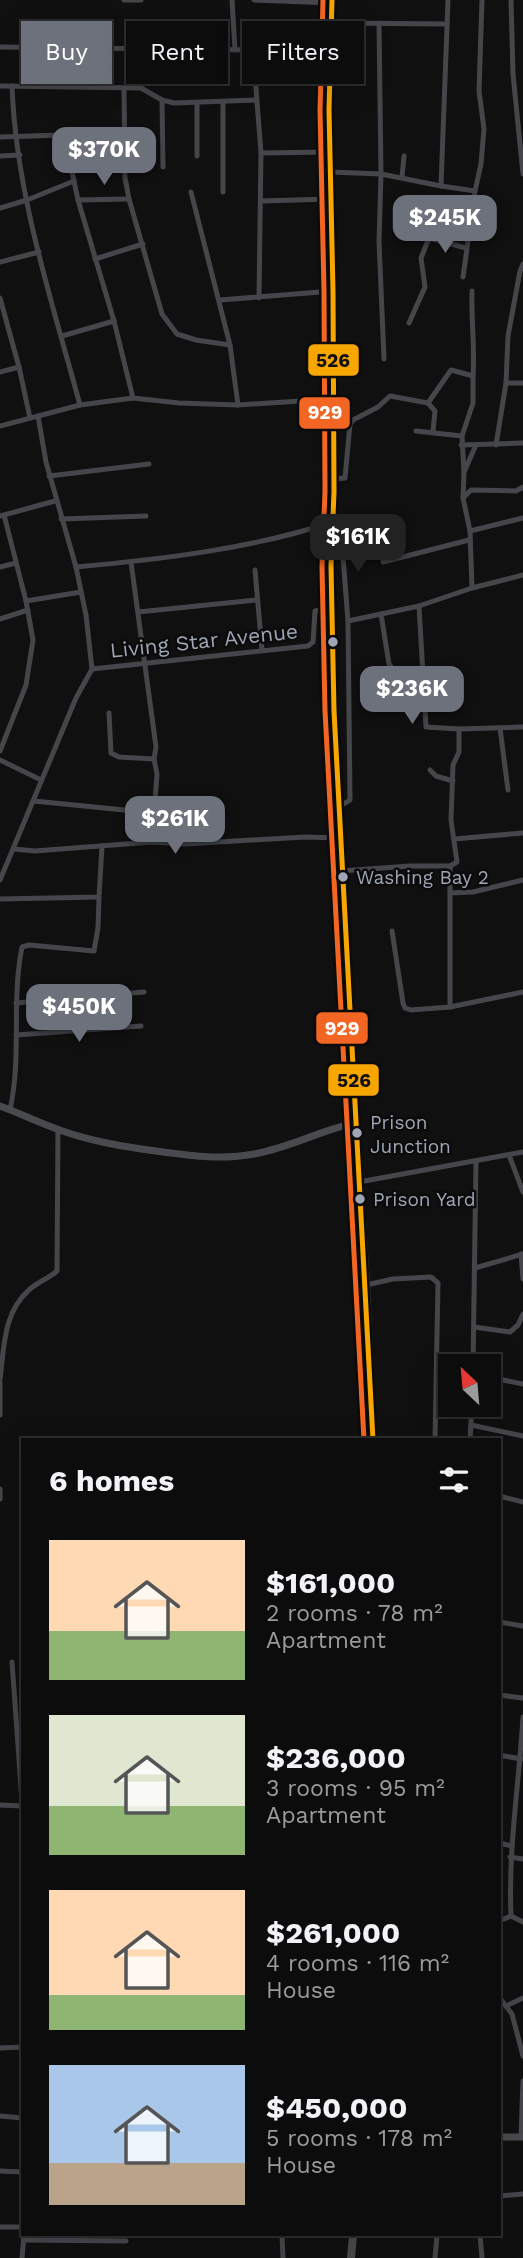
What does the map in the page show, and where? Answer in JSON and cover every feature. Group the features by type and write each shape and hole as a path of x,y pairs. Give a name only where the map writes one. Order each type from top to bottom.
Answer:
{"main road":[{"path":"332,1 332,21"},
{"path":"331,84 334,479 331,607 339,838 373,1438"},
{"path":"351,2258 353,2236"}],"street":[{"path":"124,0 141,0"},
{"path":"232,0 235,50"},
{"path":"254,0 332,1"},
{"path":"441,186 448,0"},
{"path":"463,277 484,129 479,90 482,0"},
{"path":"511,0 515,97 523,174"},
{"path":"364,23 447,24"},
{"path":"379,23 379,241 384,359"},
{"path":"0,47 21,47"},
{"path":"112,48 242,50"},
{"path":"256,84 261,153 259,298"},
{"path":"0,86 141,89 174,103 257,100"},
{"path":"12,86 27,200 79,405"},
{"path":"124,89 125,178 162,314 177,334 230,345"},
{"path":"515,97 523,97"},
{"path":"162,100 163,167"},
{"path":"223,102 223,192"},
{"path":"197,103 197,156"},
{"path":"0,137 125,132"},
{"path":"64,134 78,200 114,321 133,398"},
{"path":"261,153 330,152"},
{"path":"0,156 20,155"},
{"path":"402,177 404,156"},
{"path":"330,172 381,174 475,191"},
{"path":"0,208 74,181"},
{"path":"191,192 230,345 238,405"},
{"path":"78,200 129,199"},
{"path":"261,201 330,199"},
{"path":"409,323 425,287 421,255 428,239 466,248"},
{"path":"95,259 143,244"},
{"path":"0,262 39,252"},
{"path":"496,445 506,383 508,336 523,264"},
{"path":"219,300 333,291"},
{"path":"472,291 471,319 475,345 473,403 461,436 463,498 470,531 468,540 472,588"},
{"path":"0,298 30,418"},
{"path":"62,336 114,321"},
{"path":"0,372 19,367"},
{"path":"429,403 451,370 474,376"},
{"path":"506,383 523,383"},
{"path":"334,479 345,478 350,424 378,407 390,396 429,403 435,411 433,431"},
{"path":"0,426 79,405 133,398 238,405 332,399"},
{"path":"0,880 3,863 14,849 76,698 92,669 86,615 76,567 55,501 38,416"},
{"path":"416,431 461,436"},
{"path":"461,445 523,443"},
{"path":"464,472 476,445"},
{"path":"49,476 149,464"},
{"path":"463,498 469,491 516,491 523,487"},
{"path":"0,751 29,673 33,640 26,601 2,515 55,501"},
{"path":"61,519 146,516"},
{"path":"470,531 523,518"},
{"path":"76,567 227,549 333,522"},
{"path":"383,562 468,540"},
{"path":"332,549 343,557 348,621 350,800 338,807"},
{"path":"131,562 156,747 152,842"},
{"path":"0,567 16,563"},
{"path":"255,570 262,650"},
{"path":"348,621 419,606 472,588 523,575"},
{"path":"26,601 81,592"},
{"path":"138,612 257,600"},
{"path":"419,606 427,728 523,727"},
{"name":"Living Star Avenue","path":"92,669 310,646 313,642 316,610 331,607"},
{"path":"0,619 28,610"},
{"path":"381,614 389,664 394,671"},
{"path":"109,713 111,753 119,757 154,759"},
{"path":"500,728 508,790"},
{"path":"341,872 410,866 450,866 457,862 451,820 453,765 459,751 459,729"},
{"path":"0,760 41,780"},
{"path":"430,770 436,776 453,781"},
{"path":"34,801 154,813"},
{"path":"454,839 523,833"},
{"path":"14,849 35,851 152,842 185,844 306,837 339,838"},
{"path":"10,1110 16,1082 16,1003 22,947 29,945 95,950 102,846"},
{"path":"450,866 450,1007"},
{"path":"450,893 473,892 523,880"},
{"path":"0,899 100,897"},
{"path":"392,931 405,1008 411,1010 450,1007 523,992"},
{"path":"16,1003 144,992"},
{"path":"16,1035 141,1026"},
{"path":"0,1106 96,1141 191,1156 254,1154 355,1123"},
{"path":"0,1415 0,1381 10,1315 30,1289 57,1271 58,1129"},
{"path":"359,1182 523,1152"},
{"path":"509,1155 523,1192"},
{"path":"473,1354 476,1162"},
{"path":"475,1268 522,1254 523,1279"},
{"path":"366,1285 393,1279 431,1277 438,1283 435,1438"},
{"path":"474,1327 510,1332 518,1325 523,1314"},
{"path":"501,1380 523,1384"},
{"path":"470,1438 471,1418"},
{"path":"471,1425 523,1436"},
{"path":"0,1489 0,1499"},
{"path":"501,1496 523,1502"},
{"path":"501,1622 523,1626"},
{"path":"12,1662 21,1783"},
{"path":"13,1692 21,1692"},
{"path":"501,1695 523,1698"},
{"path":"511,1916 510,1857 521,1778 523,1717"},
{"path":"501,1755 520,1759"},
{"path":"0,1805 21,1806"},
{"path":"501,1843 512,1846"},
{"path":"510,1857 523,1859"},
{"path":"501,1921 511,1916"},
{"path":"511,1916 523,1922"},
{"path":"506,2006 523,1998"},
{"path":"501,2000 512,2014 523,2056"},
{"path":"0,2048 21,2047"},
{"path":"501,2137 522,2137 523,2081"},
{"path":"0,2116 21,2119"},
{"path":"0,2171 21,2172"},
{"path":"501,2196 523,2194"},
{"path":"0,2227 21,2227"},
{"path":"282,2236 283,2258"},
{"path":"435,2258 437,2236"},
{"path":"480,2236 482,2258"},
{"path":"22,2258 24,2237 127,2241"}],"transit line":[{"name":"929","path":"323,0 320,110 324,291 325,492 322,566 325,711 364,1438"},
{"name":"526","path":"332,0 329,110 333,291 334,492 331,566 334,711 373,1438"}],"place":[{"name":"Washing Bay 2","path":"343,877"},
{"name":"Prison Junction","path":"357,1133"},
{"name":"Prison Yard","path":"360,1199"}]}
